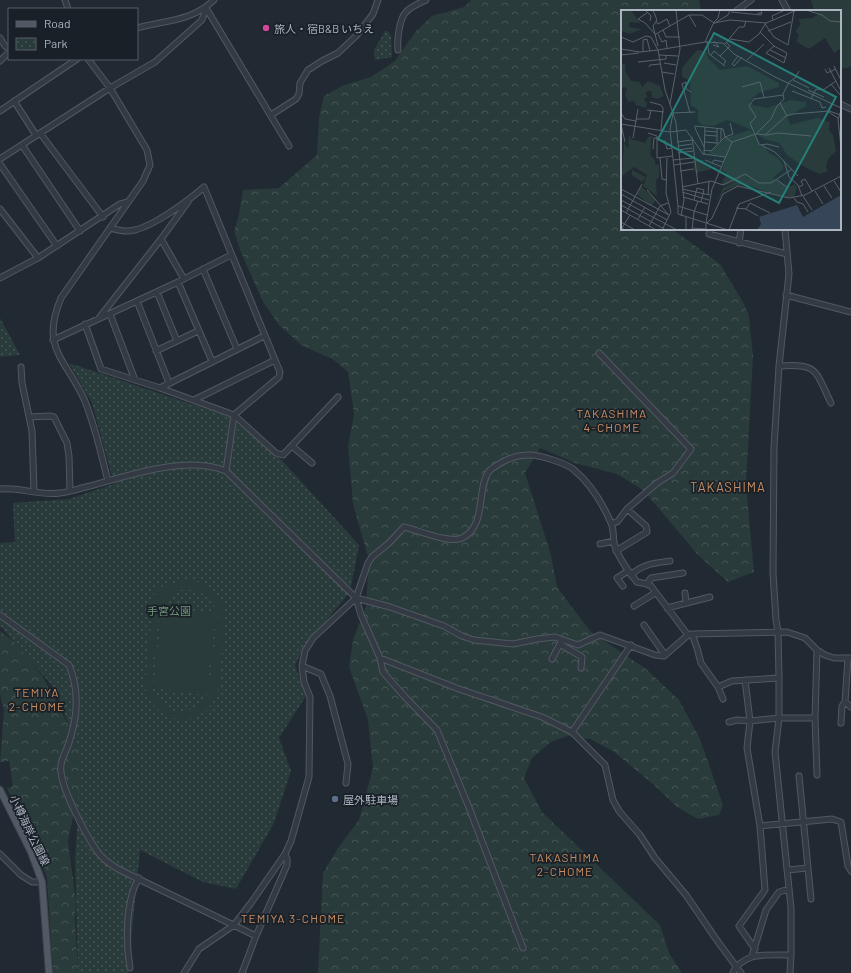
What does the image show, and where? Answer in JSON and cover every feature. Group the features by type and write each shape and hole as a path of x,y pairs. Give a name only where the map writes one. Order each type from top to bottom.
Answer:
{"main road":[{"name":"小樽海岸公園線","path":"0,790 31,852 42,882 49,973"}],"street":[{"path":"138,28 196,14 206,8 214,0"},
{"path":"271,115 296,99 299,94 300,83 308,70 338,53 356,36 373,14 378,0"},
{"path":"398,50 401,24 406,12 426,0"},
{"path":"737,10 751,0"},
{"path":"782,0 787,10"},
{"path":"0,159 110,88 155,62 202,20 206,8"},
{"path":"206,8 289,146"},
{"path":"0,38 5,46 8,48"},
{"path":"0,61 8,53"},
{"path":"0,111 76,60"},
{"path":"89,60 110,88 147,150 150,165 144,181 61,298 55,313 52,329 53,340 59,356 84,400 101,453 108,481"},
{"path":"14,101 103,217"},
{"path":"841,104 851,109"},
{"path":"22,145 80,231"},
{"path":"0,164 57,246"},
{"path":"98,320 190,200 204,187 280,372 279,377 234,415 226,471"},
{"path":"110,228 127,231 144,227 190,200"},
{"path":"0,278 38,258 103,217 120,204 128,202"},
{"path":"0,209 38,258"},
{"path":"710,230 709,234 739,243 787,254"},
{"path":"739,243 741,230"},
{"path":"785,230 789,274 778,366 774,447 773,528 774,598 778,632 779,678 779,718 775,752 789,888 791,955 790,973"},
{"path":"161,239 184,279"},
{"path":"53,340 178,282 231,255"},
{"path":"203,269 238,349"},
{"path":"178,282 212,361"},
{"path":"157,292 177,341"},
{"path":"786,295 851,312"},
{"path":"137,301 169,383"},
{"path":"110,314 135,380"},
{"path":"85,324 101,370 160,388 234,415 276,453 284,455 338,397"},
{"path":"156,351 198,330"},
{"path":"160,388 264,336"},
{"path":"599,353 691,449 673,473 657,483 627,509 618,521 612,524"},
{"path":"194,400 274,360"},
{"path":"778,366 794,365 809,367 817,374 831,403"},
{"path":"21,367 22,383 32,431 34,492"},
{"path":"29,417 50,416 54,418 67,443 70,491"},
{"path":"292,446 312,463"},
{"path":"184,973 199,949 234,925 285,854 291,841 309,777 310,697 304,682 302,666 305,651 313,638 356,598 368,563 372,557 390,543 404,527 437,537 455,540 469,534 480,510 484,481 490,470 503,461 513,457 537,455 569,466 582,476 593,490 612,524 616,551 637,582 651,586 655,593 690,635 697,648 701,664 718,687 723,699"},
{"path":"0,489 34,492 45,495 70,491 138,473 192,465 207,465 226,471 356,598 390,607 444,626 462,636 474,640 512,644 555,637 582,657 581,668"},
{"path":"616,551 648,532 646,526 627,509"},
{"path":"600,544 614,541"},
{"path":"623,586 617,578 647,564 670,561"},
{"path":"647,584 651,578 683,573"},
{"path":"634,606 655,593"},
{"path":"685,593 686,603"},
{"path":"667,608 710,597"},
{"path":"356,598 361,616 380,658 383,672 437,730 468,805 523,948"},
{"path":"0,615 70,664 74,675 77,705 71,737 61,765 61,777 72,807 97,852 106,862 256,936"},
{"path":"644,625 665,655"},
{"path":"562,641 578,645 600,635 655,654 665,655 690,635 787,632 805,638 817,650 825,655 834,658 850,658 845,702 842,706 841,722"},
{"path":"552,660 562,641"},
{"path":"572,732 631,645"},
{"path":"817,650 815,718 817,775"},
{"path":"380,658 459,689 542,717 572,732 605,765 613,800 619,811 640,835 655,858 686,894 716,939 742,973"},
{"path":"302,666 321,674 330,696 348,764 346,783"},
{"path":"718,687 732,681 779,678"},
{"path":"745,680 750,721 748,748 760,826 765,890 739,926 755,949"},
{"path":"845,702 851,707"},
{"path":"729,722 737,720 750,721 779,718 815,718"},
{"path":"799,776 811,899"},
{"path":"760,826 832,819 841,822 848,866 851,870"},
{"path":"0,854 21,875 32,882 42,882"},
{"path":"243,973 256,936 287,865 285,854"},
{"path":"787,870 808,868"},
{"path":"130,968 128,957 130,909 132,892 139,878"},
{"path":"752,956 766,910 779,892 789,888"},
{"path":"732,973 737,966 752,956 791,955"}],"green space":[{"path":"471,0 699,0 701,10 621,10 621,230 673,230 720,264 743,302 749,316 753,356 746,484 754,572 728,582 699,556 643,490 617,474 575,463 540,448 525,473 551,555 557,587 590,631 646,669 679,700 700,739 723,805 719,815 698,819 677,807 654,785 613,751 590,739 568,736 551,742 532,758 524,778 542,812 660,925 669,953 682,973 318,973 323,873 338,848 359,820 373,768 368,720 349,667 353,640 366,606 369,560 353,504 348,446 354,414 348,372 334,360 301,345 279,325 263,302 240,250 234,231 238,219 243,190 279,188 317,155 319,117 324,96 344,85 371,77 395,61 416,31 432,16 464,7"},
{"path":"811,0 851,0 851,67 841,69 841,10 814,10"},
{"path":"385,31 388,31 391,36 392,57 375,60 374,50"},
{"path":"0,318 20,355 0,357"},
{"name":"手宮公園","path":"69,363 230,417 278,456 359,545 350,592 303,649 295,665 306,696 279,738 291,771 274,823 236,889 203,882 140,850 128,973 78,973 75,858 78,816 79,751 55,689 0,626 0,543 15,542 13,503 69,499 114,484 92,403"},
{"path":"188,580 203,583 212,589 219,597 225,616 219,687 214,701 205,711 193,717 181,719 169,717 158,710 150,700 145,685 155,584 162,586 162,590 172,584","holes":["181,590 191,590 204,594 211,600 217,612 218,621 208,693 201,703 193,709 174,711 165,707 158,700 153,691 151,679 160,608 169,597"]},
{"path":"163,607 216,614 206,695 153,688"},
{"path":"0,631 17,644 43,677 69,726 73,742 78,725 115,863 75,808 68,841 76,902 75,919 78,973 53,973 47,877 7,788 13,786 9,761 0,762 4,711 0,694"}],"place":[{"name":"旅人・宿B&B いちえ","path":"266,28"},
{"name":"屋外駐車場","path":"335,799"}],"district":[{"name":"TAKASHIMA 4-CHOME","path":"612,420"},
{"name":"TAKASHIMA","path":"728,487"},
{"name":"TEMIYA 2-CHOME","path":"37,699"},
{"name":"TAKASHIMA 2-CHOME","path":"565,864"},
{"name":"TEMIYA 3-CHOME","path":"293,918"}]}
